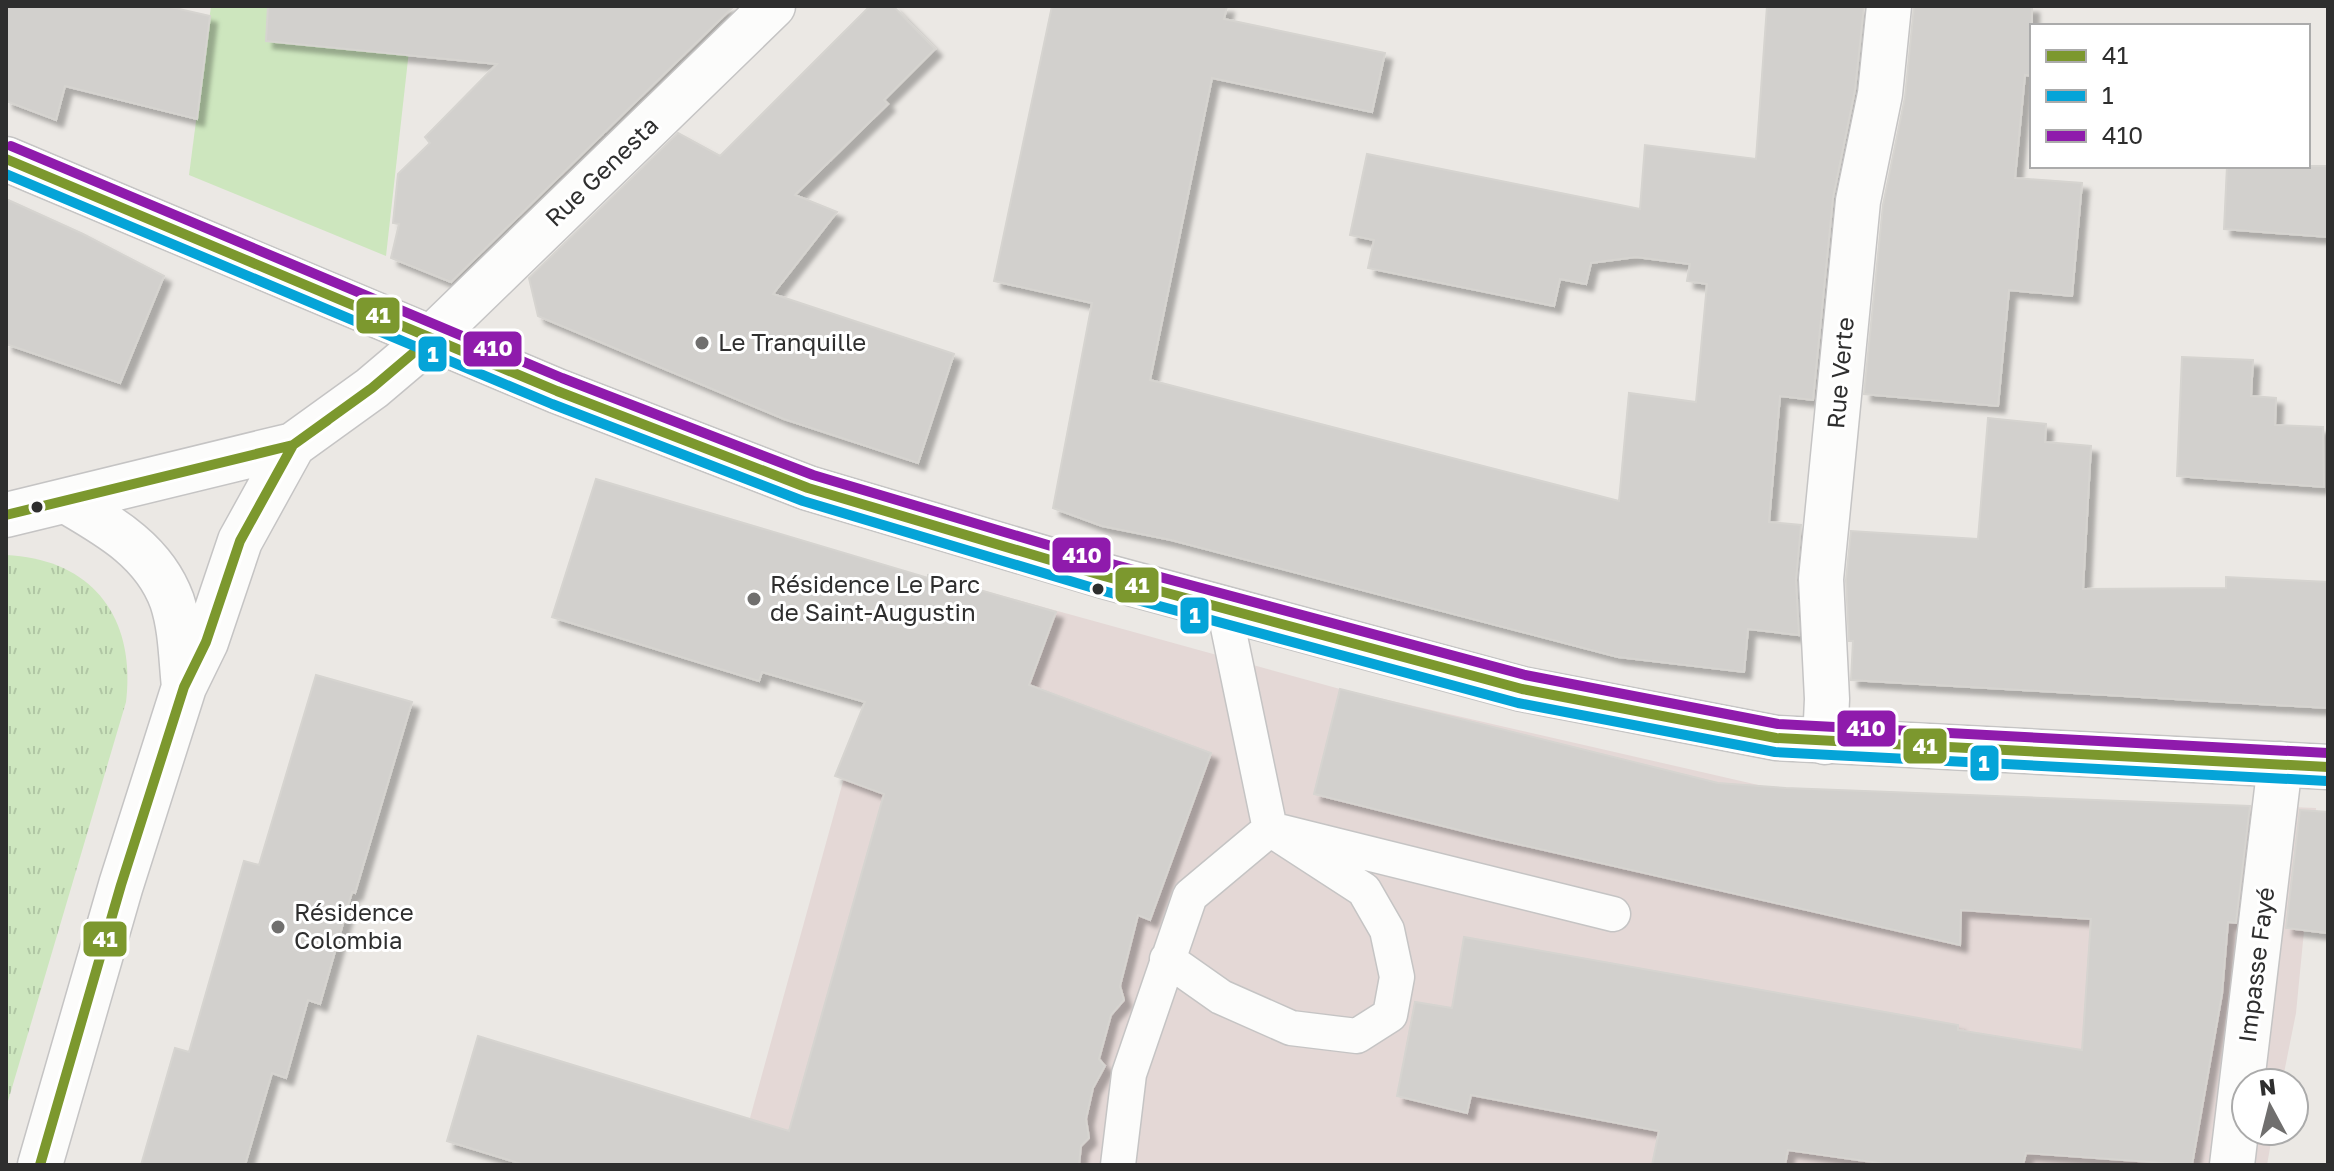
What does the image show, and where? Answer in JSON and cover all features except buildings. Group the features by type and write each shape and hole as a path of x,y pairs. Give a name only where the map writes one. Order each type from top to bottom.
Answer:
{"street":[{"name":"Rue Genesta","path":"293,445 372,388 431,338 773,6"},
{"name":"Rue Verte","path":"1825,742 1827,699 1821,579 1858,201 1880,94 1889,6"},
{"path":"6,159 557,391 808,488 1224,608 1522,689 1776,738 2328,767"},
{"path":"6,515 293,445"},
{"path":"40,1165 122,882 184,687 206,642 240,541 293,445"},
{"path":"66,501 133,544 158,570 172,602 184,687"},
{"name":"Impasse Fayé","path":"2232,1165 2280,764"}],"lane":[{"path":"1167,959 1221,997 1291,1028 1357,1036 1390,1015 1397,977 1387,930 1364,890 1270,829 1224,608"},
{"path":"1270,829 1613,914"},
{"path":"1118,1165 1129,1074 1190,896 1270,829"}],"shaded area":[{"path":"956,583 1340,689 1767,787 2316,808 2296,1013 2285,1067 2230,1067 2230,1147 2270,1147 2267,1165 737,1165 865,702 912,706"}],"green space":[{"path":"211,6 414,6 386,256 189,175"},
{"path":"6,555 37,559 63,568 85,581 102,598 115,620 124,644 127,672 126,702 6,1108"}],"transit line":[{"name":"410","path":"11,146 562,378 813,475 1108,563 1525,675 1778,724 2328,753"},
{"name":"41","path":"6,159 557,391 808,488 1104,576 1522,689 1776,738 2328,767"},
{"name":"1","path":"6,174 552,404 803,501 1100,590 1518,703 1775,752 2327,781"},
{"name":"41","path":"40,1165 121,885 184,687 206,642 240,541 293,445 372,388 431,338"},
{"name":"41","path":"6,515 293,445 328,420"}],"place":[{"name":"Le Tranquille","path":"702,343"},
{"name":"Résidence Le Parc de Saint-Augustin","path":"754,599"},
{"name":"Résidence Colombia","path":"278,927"}]}
